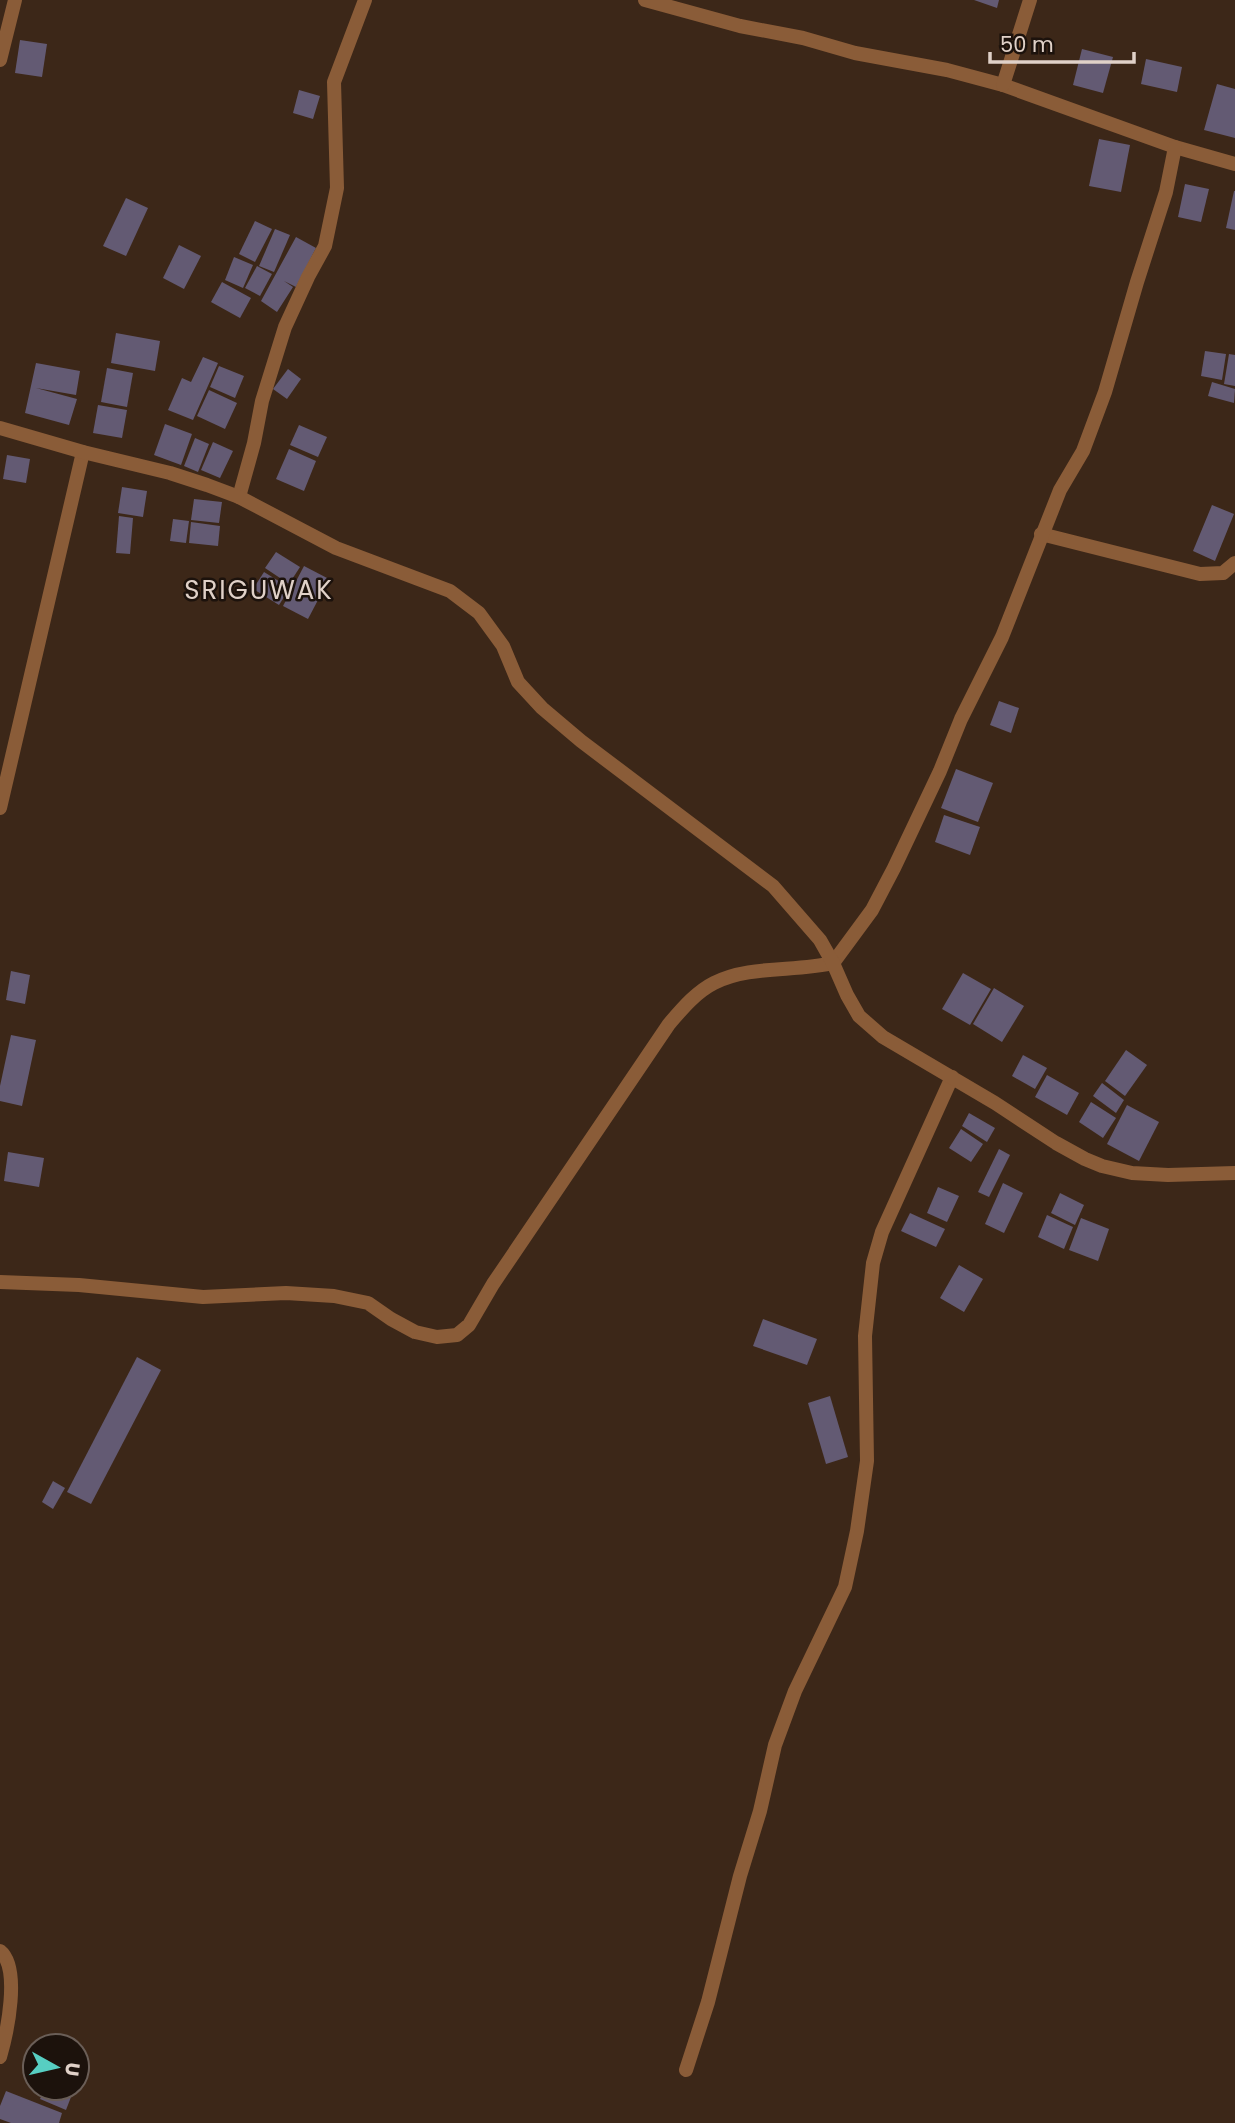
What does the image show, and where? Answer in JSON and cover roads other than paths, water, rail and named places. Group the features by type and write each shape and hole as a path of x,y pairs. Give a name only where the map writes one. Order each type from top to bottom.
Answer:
{"street":[{"path":"0,60 15,0"},
{"path":"239,497 262,401 285,327 326,246 337,188 334,82 365,0"},
{"path":"645,0 740,26 803,38 855,53 947,70 1003,85 1175,147 1235,164"},
{"path":"1003,85 1030,0"},
{"path":"0,1282 79,1285 203,1297 286,1293 334,1296 368,1303 415,1332 437,1337 457,1335 469,1325 493,1284 669,1024 694,998 714,983 742,974 813,967 833,962 872,910 1002,637 1060,489 1083,451 1105,392 1166,192 1175,147"},
{"path":"0,428 170,473 239,497 335,548 450,591 479,613 503,646 518,682 542,708 581,741 773,886 820,940 859,1016 883,1037 1085,1160 1132,1173 1235,1173"},
{"path":"0,808 83,452"},
{"path":"1041,534 1200,574 1223,573 1235,562"},
{"path":"686,2070 708,2002 740,1876 760,1811 775,1745 795,1691 845,1587 858,1531 867,1461 865,1336 873,1264 882,1232 952,1077"},
{"path":"0,1951 6,1956 12,1975 0,2057"}],"district":[{"name":"SRIGUWAK","path":"259,590"}]}
